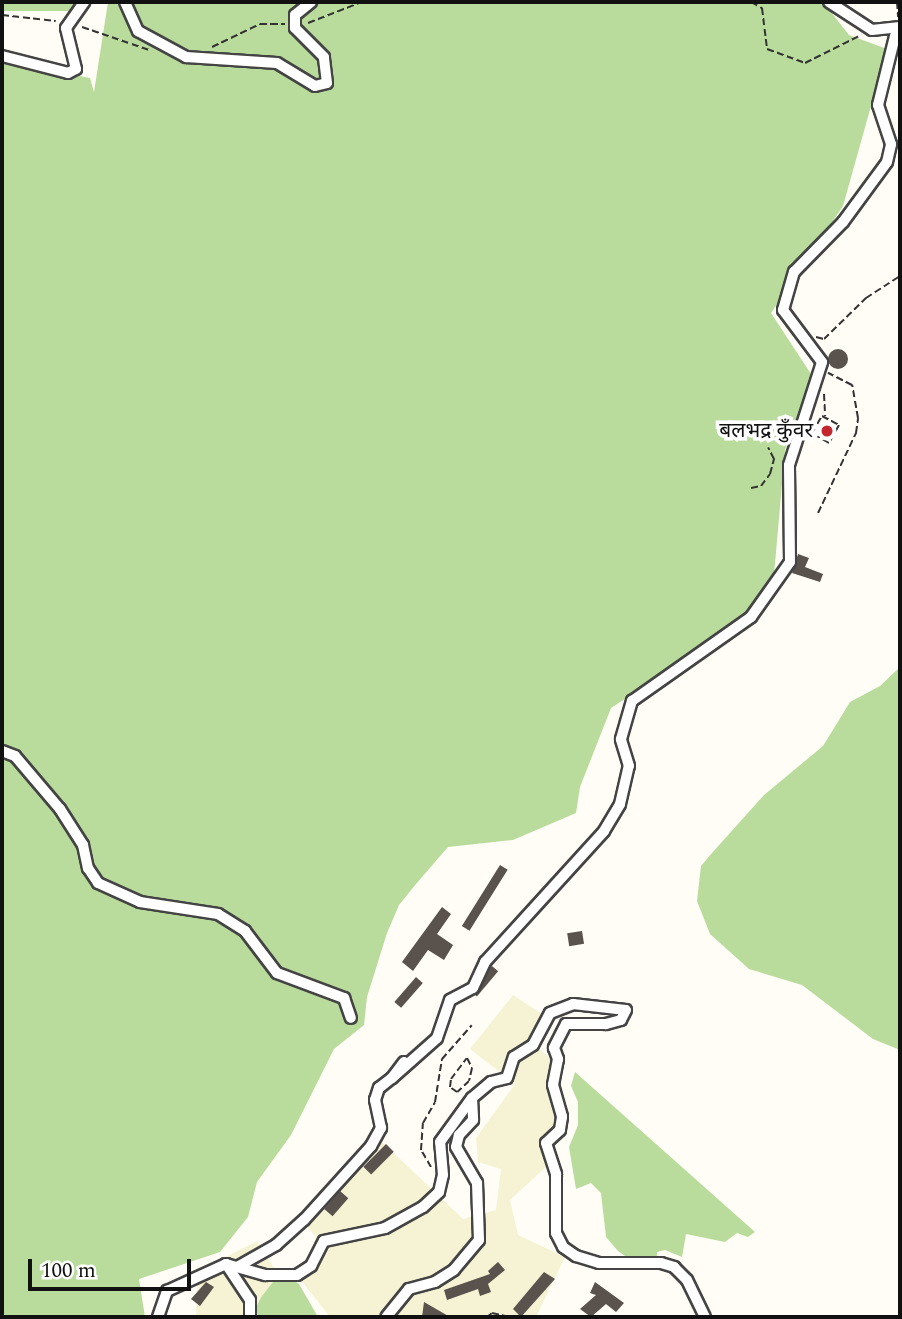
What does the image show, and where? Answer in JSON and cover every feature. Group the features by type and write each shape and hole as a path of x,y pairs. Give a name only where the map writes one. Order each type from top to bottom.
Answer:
{"street":[{"path":"2,56 68,73 76,69 66,28 84,2"},
{"path":"125,2 138,31 186,57 277,63 315,86 327,83 324,57 295,24 295,15 311,2"},
{"path":"158,1317 167,1291 232,1265 293,1231 371,1146 381,1128 375,1100 379,1088 437,1038 450,1000 472,988 485,962 604,831 620,804 629,766 621,739 632,701 734,631 774,592 790,562 789,465 818,384 822,362 783,310 794,272 843,222 887,162 891,144 878,105 899,28 872,30 829,2"},
{"path":"2,751 15,756 60,809 83,845 88,868 98,883 140,902 218,914 245,931 257,952 278,973 344,998 351,1018"},
{"path":"232,1265 265,1275 296,1275 311,1266 324,1241 385,1228 423,1207 439,1192 443,1175 440,1142 472,1098 491,1082 507,1078 514,1057 533,1045 550,1013 573,1004 626,1010 621,1020 606,1024 566,1024 554,1048 558,1059 553,1084 562,1117 559,1130 546,1143 556,1174 555,1233 563,1247 576,1256 599,1263 661,1263 674,1267 687,1280 705,1317"},
{"path":"392,1078 404,1062"},
{"path":"386,1317 409,1289 435,1282 454,1270 479,1240 477,1183 456,1147 459,1135 472,1120 472,1098"},
{"path":"232,1265 250,1300 250,1317"}],"path":[{"path":"295,24 310,23 362,2"},
{"path":"751,2 762,8 767,49 805,63 872,30"},
{"path":"897,2 899,28"},
{"path":"798,333 824,339 866,298 900,276"},
{"path":"818,513 856,433 858,418 852,385 821,372"},
{"path":"818,384 825,418"},
{"path":"822,416 825,418 839,425 829,443 812,433 822,416"},
{"path":"751,488 761,486 770,474 774,459 768,447"},
{"path":"443,1175 428,1166 420,1135 435,1102 442,1059 472,1026"},
{"path":"467,1058 472,1068 469,1082 457,1092 450,1087 455,1071 467,1058"},
{"path":"487,1317 492,1313 509,1317"}],"shaded area":[{"path":"513,995 546,1017 534,1045 562,1068 559,1081 564,1117 546,1149 546,1167 510,1200 518,1235 565,1257 536,1317 330,1317 297,1275 328,1252 306,1225 378,1138 463,1219 496,1210 501,1169 478,1162 476,1138 515,1084 470,1049"},
{"path":"257,1241 277,1273 277,1317 196,1317 198,1276 203,1269"}],"green space":[{"path":"2,2 73,2 73,11 2,11"},
{"path":"108,2 823,2 849,35 887,49 843,206 771,313 813,377 785,450 774,575 736,626 611,708 580,787 576,813 513,840 448,847 416,884 399,905 387,933 367,997 364,1025 334,1049 291,1135 257,1182 248,1217 220,1252 139,1279 145,1317 2,1317 2,60 90,78 94,92"},
{"path":"900,667 900,1050 873,1039 802,985 749,969 710,934 697,901 701,866 712,853 764,795 823,746 850,702 880,686"},
{"path":"575,1072 755,1232 748,1237 737,1233 725,1242 686,1234 682,1257 665,1250 657,1252 657,1269 645,1270 618,1251 606,1237 601,1193 591,1183 576,1189 569,1147 578,1125 578,1102 571,1086"},
{"path":"288,1276 299,1284 318,1317 258,1317 256,1307 262,1296 273,1282"}],"building":[{"path":"838,349 845,352 848,359 845,366 838,369 831,366 828,359 831,352"},
{"path":"798,554 809,558 805,567 823,574 820,582 792,573"},
{"path":"500,865 508,870 469,931 462,926"},
{"path":"442,907 451,914 437,934 453,945 444,960 428,950 413,971 402,962"},
{"path":"582,931 584,944 569,946 567,933"},
{"path":"492,966 498,971 477,996 471,991"},
{"path":"416,977 423,983 401,1008 394,1002"},
{"path":"386,1144 394,1152 371,1174 363,1167"},
{"path":"340,1191 348,1198 333,1216 324,1209"},
{"path":"498,1262 505,1270 488,1284 491,1292 480,1296 478,1289 447,1300 444,1290 490,1274 488,1271"},
{"path":"544,1272 555,1279 521,1317 513,1309"},
{"path":"206,1282 214,1287 200,1306 191,1299"},
{"path":"595,1282 624,1303 616,1312 606,1304 591,1317 580,1309 596,1295 590,1293"},
{"path":"424,1302 450,1317 422,1317"}],"place":[{"name":"बलभद्र कुँवर","path":"827,431"}]}
